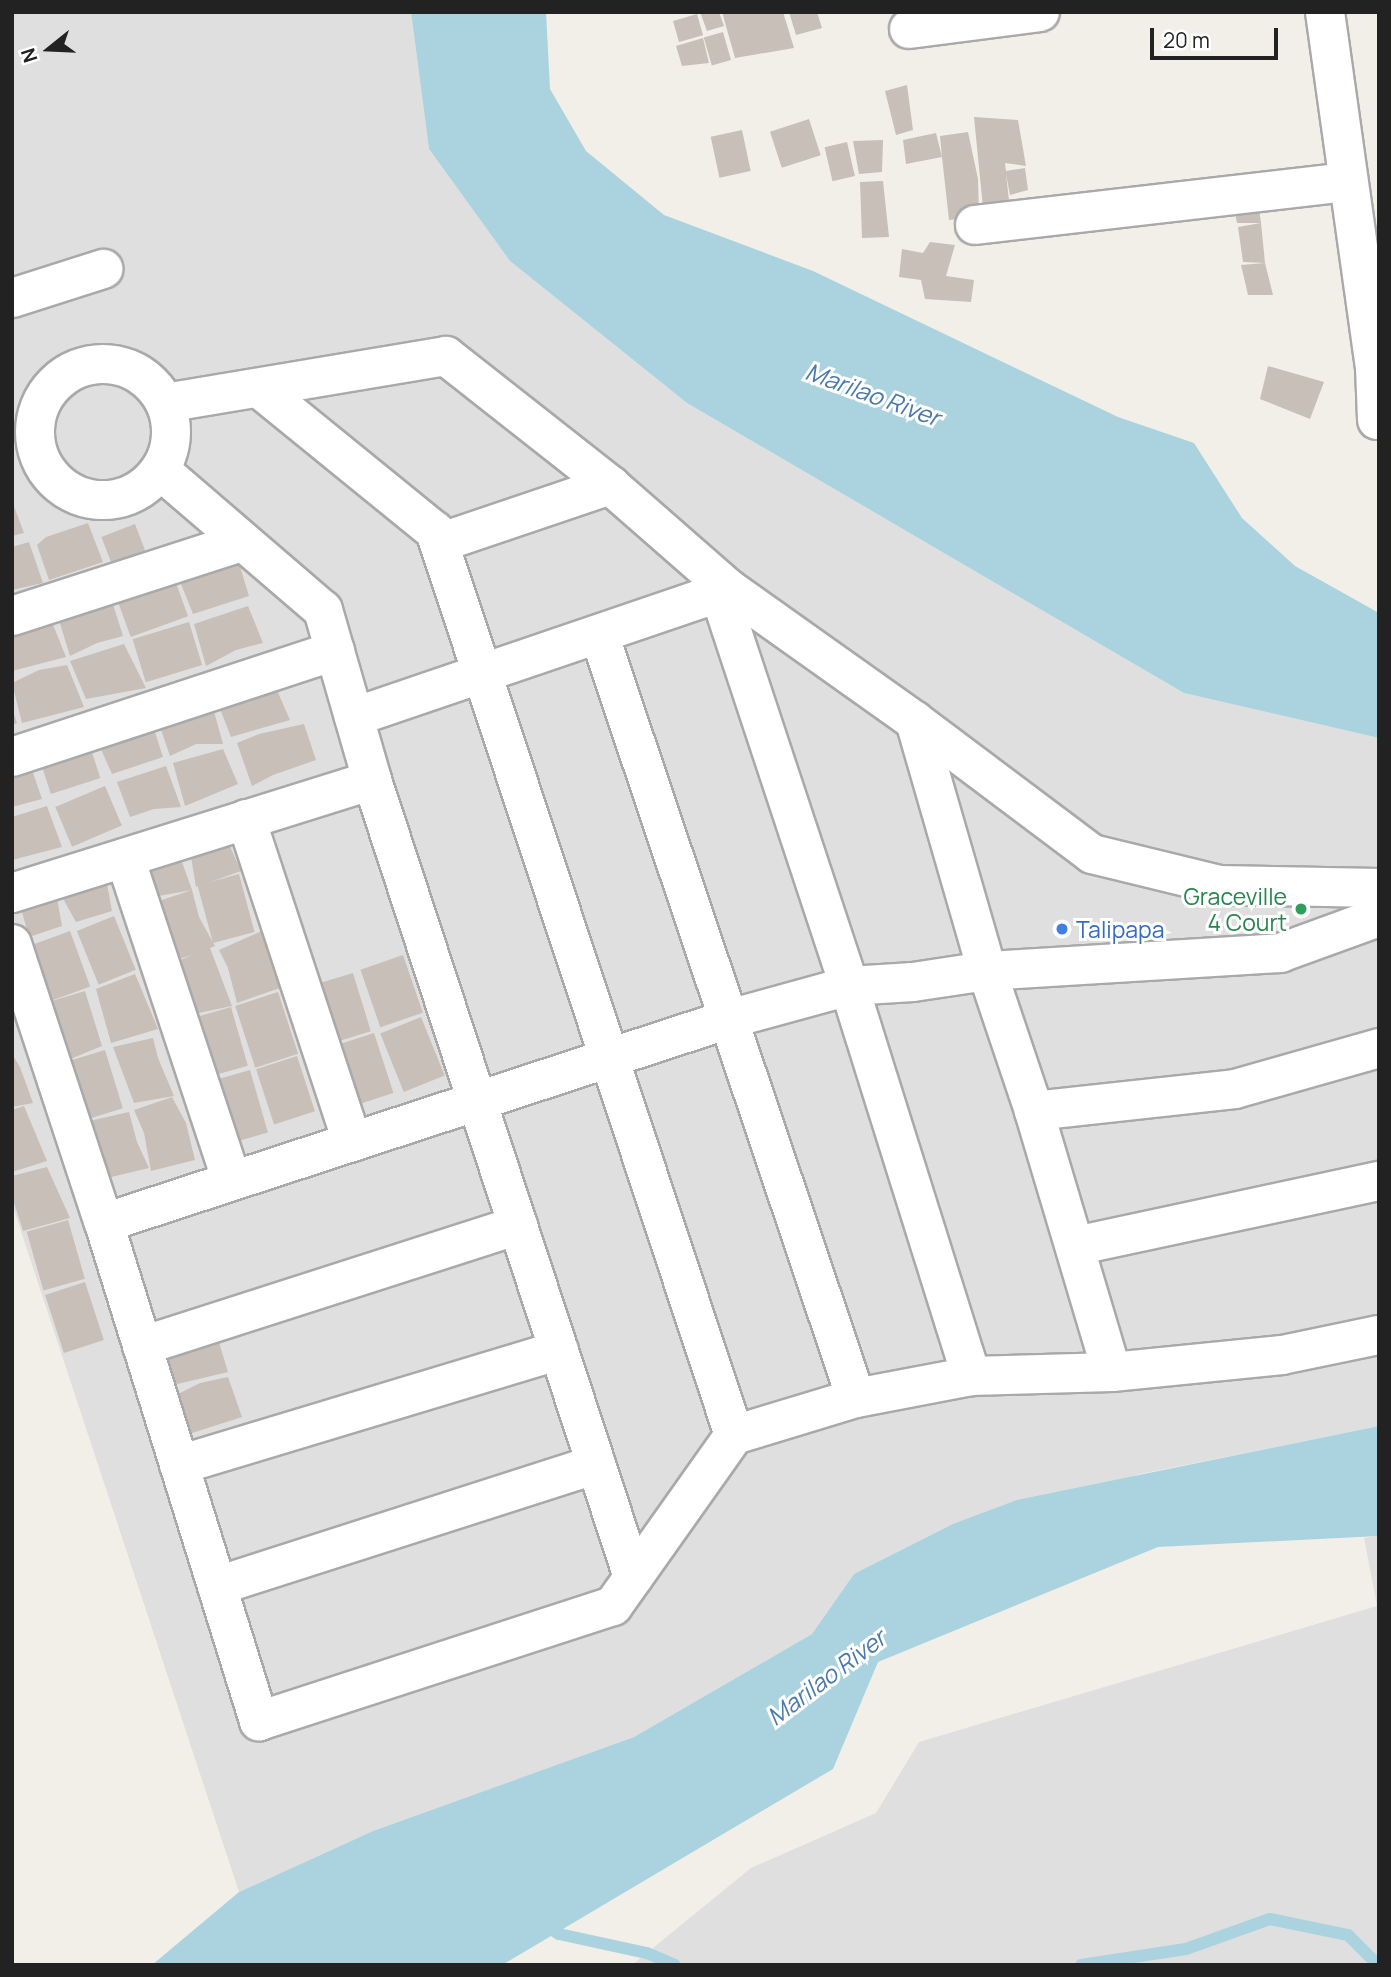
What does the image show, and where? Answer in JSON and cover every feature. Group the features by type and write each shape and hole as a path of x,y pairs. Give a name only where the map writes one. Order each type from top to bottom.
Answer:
{"street":[{"path":"909,29 1040,12"},
{"path":"1325,12 1375,367 1377,420"},
{"path":"975,225 1349,182"},
{"path":"12,298 103,269"},
{"path":"165,403 446,356 610,485 724,591 915,721 1092,855 1219,885 1379,888"},
{"path":"99,363 119,365 138,372 154,386 165,403 171,426 170,449 160,470 147,485 131,494 94,500 76,494 60,484 47,470 25,457 35,433 42,403 60,378 79,368 99,363"},
{"path":"260,389 435,531 734,1435"},
{"path":"160,470 323,610 372,780 633,1577"},
{"path":"439,543 610,485"},
{"path":"12,616 241,542"},
{"path":"354,717 724,591"},
{"path":"724,591 971,1376"},
{"path":"600,634 856,1398"},
{"path":"12,757 335,651"},
{"path":"915,721 987,971 1034,1111 1112,1372"},
{"path":"12,893 372,780"},
{"path":"246,819 352,1142"},
{"path":"125,858 232,1181"},
{"path":"104,1223 729,1018 849,986 913,982 987,971 1280,953 1379,917"},
{"path":"12,944 104,1223 259,1721 613,1606 734,1435 856,1398 971,1376 1112,1372 1282,1355 1379,1335"},
{"path":"1034,1111 1235,1089 1379,1048"},
{"path":"1075,1246 1379,1181"},
{"path":"142,1346 518,1225"},
{"path":"179,1465 559,1350"},
{"path":"217,1586 596,1464"}],"shaded area":[{"path":"12,12 411,12 429,149 510,261 687,403 1184,693 1379,738 1379,1426 1140,1474 854,1574 812,1634 634,1737 373,1831 239,1892 12,1204"},
{"path":"1379,1536 1379,1965 632,1965 751,1868 876,1813 919,1742 1377,1606 1364,1538"}],"water":[{"name":"Marilao River","path":"411,12 546,12 550,89 586,151 664,215 813,271 1118,417 1194,443 1242,518 1295,566 1379,613 1379,738 1184,693 687,403 510,261 429,149"},
{"name":"Marilao River","path":"1379,1426 1379,1536 1158,1547 878,1662 833,1769 502,1965 152,1965 239,1892 373,1831 634,1737 812,1634 854,1574 953,1524 1017,1500"}],"building":[{"path":"700,12 719,12 724,26 707,31"},
{"path":"722,12 783,12 794,48 735,58"},
{"path":"789,12 817,12 822,28 796,35"},
{"path":"697,14 703,35 679,42 673,21"},
{"path":"723,32 731,60 712,65 704,38"},
{"path":"703,38 709,63 682,66 676,46"},
{"path":"907,85 913,130 896,135 885,91"},
{"path":"974,117 1018,120 1026,166 1005,163 1006,171 1025,168 1028,190 1010,195 1006,174 1011,218 984,218"},
{"path":"809,119 821,155 782,168 770,132"},
{"path":"742,130 751,171 719,178 711,137"},
{"path":"968,132 978,179 979,216 949,220 940,136"},
{"path":"936,133 942,157 906,164 903,140"},
{"path":"883,140 882,172 859,174 853,141"},
{"path":"847,142 855,176 832,181 825,147"},
{"path":"883,181 889,237 862,238 860,182"},
{"path":"1257,195 1261,223 1237,223 1232,196"},
{"path":"1261,223 1265,263 1243,262 1238,227"},
{"path":"930,242 955,245 946,276 974,280 971,302 925,299 921,280 899,277 902,249 923,253"},
{"path":"1265,263 1273,295 1248,295 1241,265"},
{"path":"1268,366 1324,382 1310,419 1260,399"},
{"path":"12,501 24,533 12,536"},
{"path":"88,523 103,562 49,580 37,545 46,537"},
{"path":"135,524 145,550 111,563 101,537"},
{"path":"29,542 43,583 12,590 12,547"},
{"path":"235,550 249,596 193,614 179,579"},
{"path":"172,572 188,616 131,637 115,593"},
{"path":"111,598 123,636 97,643 70,656 58,617"},
{"path":"248,606 263,643 236,650 206,666 194,624"},
{"path":"50,617 66,657 12,671 12,628"},
{"path":"189,622 202,665 146,682 133,639"},
{"path":"124,644 146,688 86,699 70,661"},
{"path":"67,665 84,707 22,723 12,683 39,670"},
{"path":"273,681 290,720 231,737 217,701"},
{"path":"210,697 223,744 196,744 170,756 156,715"},
{"path":"12,708 17,723 12,725"},
{"path":"152,723 163,757 112,774 96,738"},
{"path":"304,724 316,760 273,775 252,786 237,743 259,734"},
{"path":"88,740 100,778 51,794 39,756"},
{"path":"223,749 238,784 185,806 173,763"},
{"path":"28,758 42,799 12,807 12,764"},
{"path":"166,766 181,807 154,809 130,817 117,782"},
{"path":"105,786 122,826 72,847 55,807"},
{"path":"47,806 62,847 12,860 12,817"},
{"path":"228,842 241,871 196,887 191,857"},
{"path":"182,862 192,890 153,897 146,873"},
{"path":"239,874 255,932 213,943 197,885"},
{"path":"107,884 112,911 76,922 62,897"},
{"path":"192,890 199,917 215,946 210,948 232,1006 189,1015 172,963 193,955 172,961 153,903"},
{"path":"57,898 62,926 29,937 22,912"},
{"path":"114,916 136,970 99,985 77,931"},
{"path":"264,930 280,988 237,1003 228,968 219,950"},
{"path":"70,931 90,986 50,1001 30,946"},
{"path":"403,955 423,1013 380,1027 360,970"},
{"path":"353,973 371,1031 329,1044 311,986"},
{"path":"135,974 158,1029 111,1043 96,989"},
{"path":"85,991 102,1046 68,1060 45,1003"},
{"path":"278,992 298,1054 255,1068 235,1006"},
{"path":"231,1007 248,1066 203,1079 186,1020"},
{"path":"421,1017 445,1075 404,1092 380,1033"},
{"path":"374,1033 393,1093 352,1107 332,1047"},
{"path":"153,1038 158,1058 174,1096 134,1103 113,1047"},
{"path":"105,1050 123,1108 82,1121 64,1063"},
{"path":"12,1054 20,1067 33,1103 12,1107"},
{"path":"297,1056 315,1111 274,1124 256,1069"},
{"path":"250,1070 268,1132 227,1144 209,1082"},
{"path":"172,1097 186,1123 195,1160 151,1171 144,1133 134,1110"},
{"path":"24,1106 47,1161 12,1172 12,1110"},
{"path":"129,1112 137,1142 149,1168 103,1179 85,1122"},
{"path":"47,1167 70,1218 23,1231 12,1196 12,1176"},
{"path":"68,1220 85,1279 43,1290 27,1232"},
{"path":"85,1282 104,1340 64,1353 45,1295"},
{"path":"215,1329 228,1372 169,1386 156,1349"},
{"path":"228,1377 242,1417 186,1435 174,1396 200,1383"}],"waterway":[{"path":"1081,1965 1186,1949 1270,1919 1348,1935 1378,1965"},
{"path":"543,1924 559,1934 647,1953 675,1965"}],"place":[{"name":"Graceville 4 Court","path":"1301,909"},
{"name":"Talipapa","path":"1062,929"}]}
